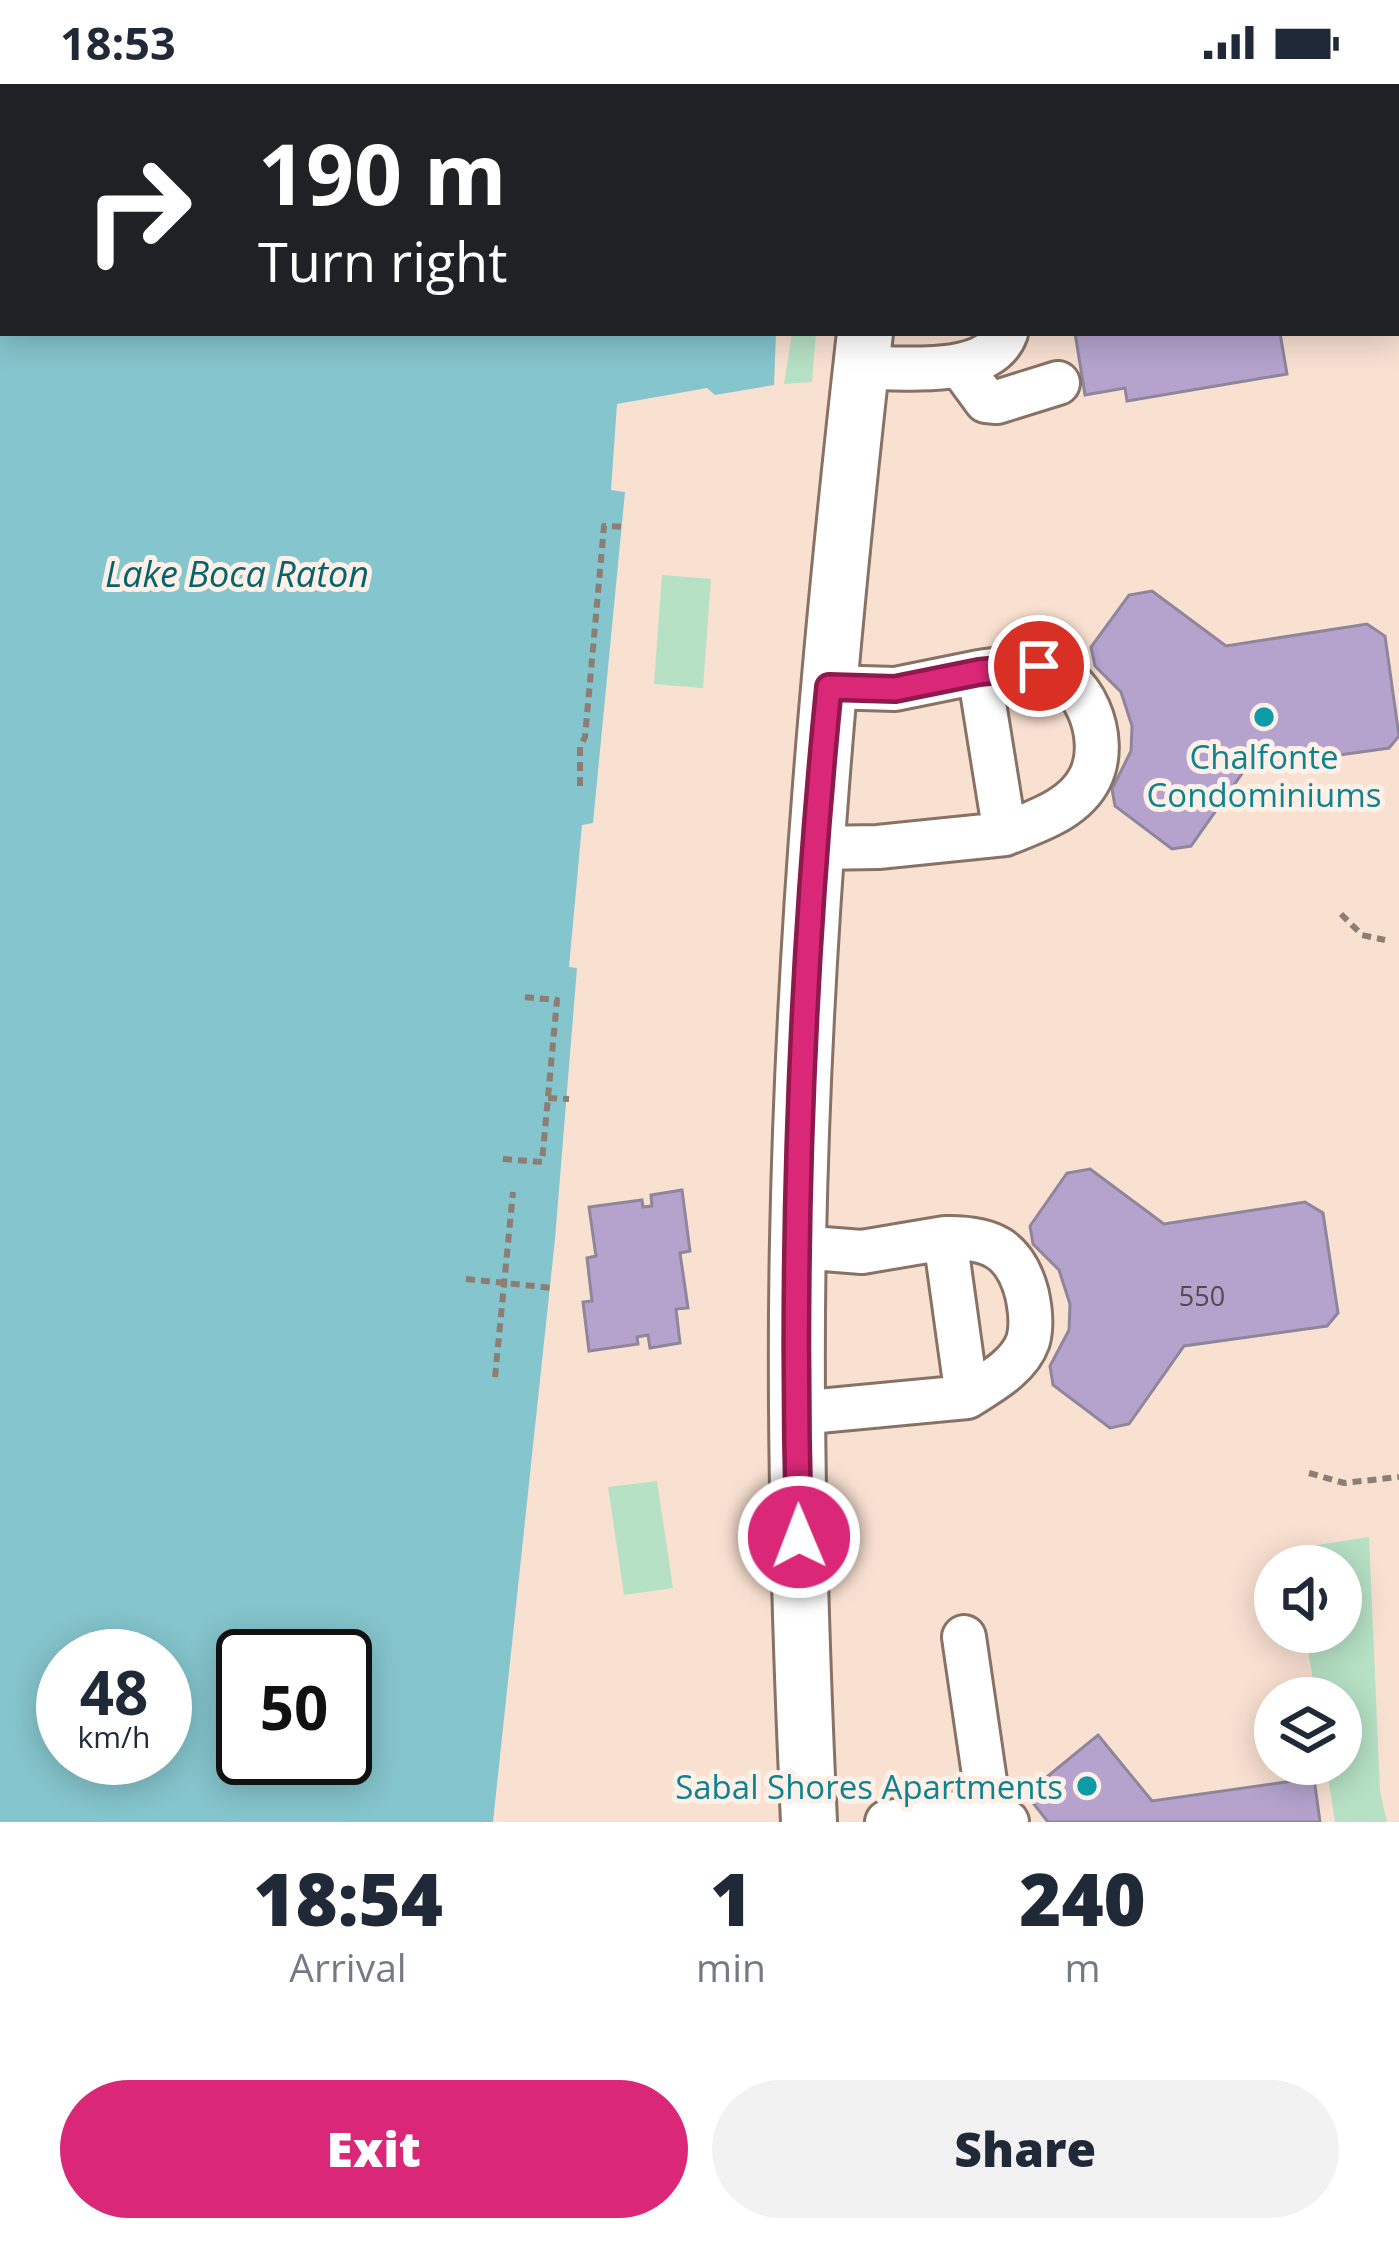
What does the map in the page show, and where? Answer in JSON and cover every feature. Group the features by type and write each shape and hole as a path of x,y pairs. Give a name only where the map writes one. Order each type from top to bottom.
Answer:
{"main road":[{"path":"809,1822 797,1247 816,848 863,350"}],"lane":[{"path":"863,350 961,367 983,358 1005,336"},
{"path":"961,367 986,401 998,402 1058,383"},
{"path":"816,848 878,848 1005,834 1060,811 1090,780 1098,749 1091,716 1073,683 1039,666 895,689 829,687"},
{"path":"979,672 1005,834"},
{"path":"797,1247 862,1252 944,1238 974,1238 1005,1250 1022,1277 1030,1308 1028,1342 1002,1376 967,1397 797,1414"},
{"path":"944,1238 967,1397"},
{"path":"887,1822 998,1816 964,1637"}],"path":[{"path":"580,786 604,526 626,527"},
{"path":"1341,914 1362,935 1385,940"},
{"path":"503,1159 542,1162 557,1000 520,997"},
{"path":"548,1098 569,1099"},
{"path":"495,1377 513,1192"},
{"path":"466,1279 553,1288"},
{"path":"1309,1473 1344,1484 1399,1477"}],"green space":[{"path":"792,336 816,336 812,382 784,384"},
{"path":"662,575 711,579 703,688 654,684"},
{"path":"657,1481 673,1588 624,1595 608,1487"},
{"path":"1369,1537 1380,1791 1387,1822 1335,1822 1329,1785 1362,1785 1362,1677 1312,1677 1308,1653 1362,1653 1362,1545 1318,1545"}],"water":[{"name":"Lake Boca Raton","path":"0,336 776,336 774,385 715,395 707,388 617,404 611,490 625,492 593,823 582,825 569,967 577,968 555,1239 493,1822 0,1822"}],"building":[{"path":"1075,336 1281,336 1287,374 1127,401 1125,388 1085,395"},
{"name":"Chalfonte Condominiums","path":"1152,591 1226,646 1367,624 1385,636 1399,736 1389,748 1246,768 1191,846 1172,849 1115,806 1112,789 1131,751 1132,726 1121,692 1095,666 1091,647 1129,595"},
{"path":"1090,1169 1164,1224 1305,1202 1323,1213 1338,1313 1327,1326 1184,1346 1129,1424 1110,1428 1053,1385 1050,1366 1069,1330 1070,1304 1059,1270 1033,1244 1030,1226 1067,1173"},
{"path":"682,1190 690,1251 680,1253 688,1308 676,1309 680,1343 650,1348 648,1335 637,1337 638,1344 589,1351 583,1302 592,1301 587,1258 596,1256 589,1207 642,1200 643,1207 652,1206 651,1195"},
{"name":"Sabal Shores Apartments","path":"1098,1735 1152,1801 1265,1785 1315,1785 1320,1822 1048,1822 1026,1794"}],"place":[{"name":"Chalfonte Condominiums","path":"1264,717"},
{"name":"Sabal Shores Apartments","path":"1087,1786"}],"route":[{"path":"799,1537 797,1247 802,1086 829,687 895,689 1039,666"}]}
